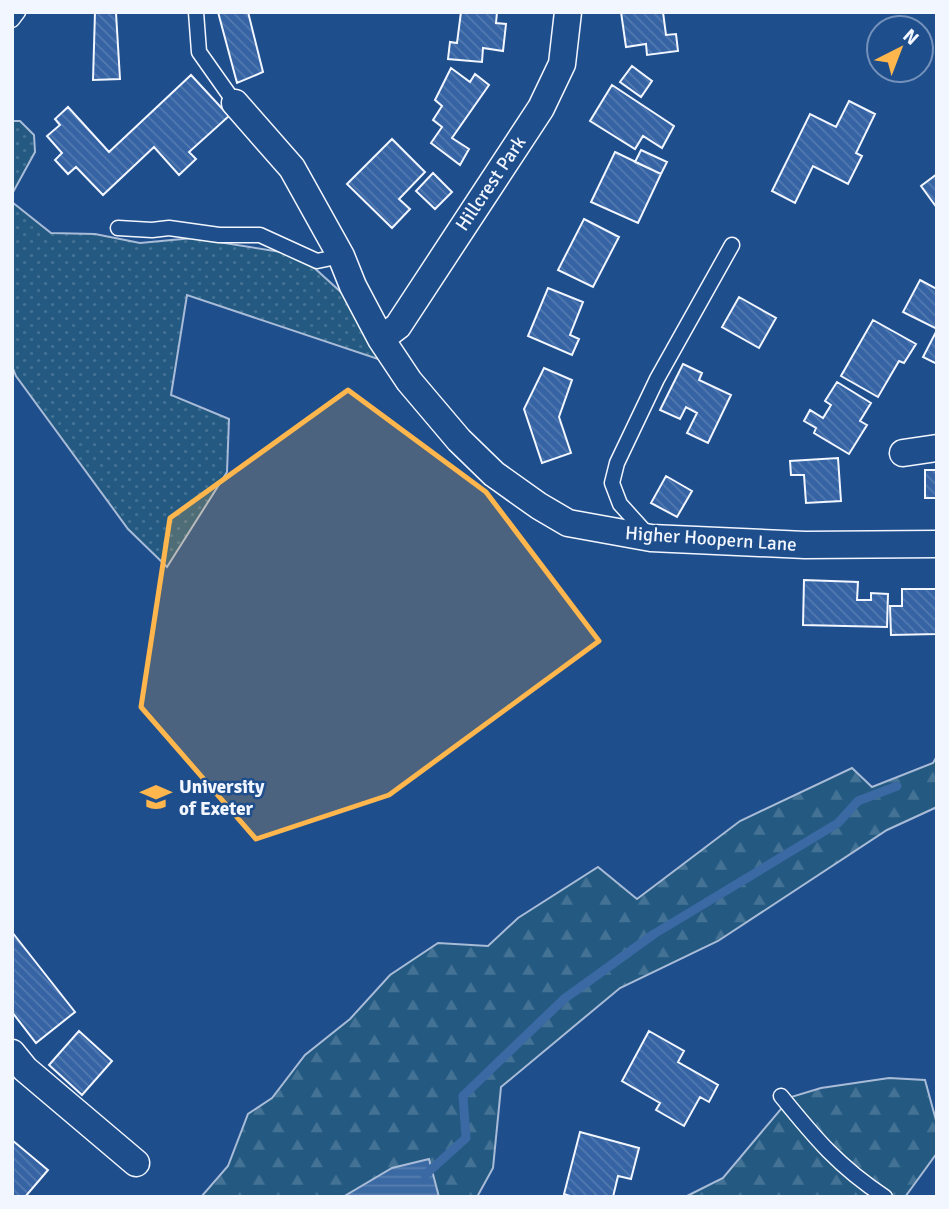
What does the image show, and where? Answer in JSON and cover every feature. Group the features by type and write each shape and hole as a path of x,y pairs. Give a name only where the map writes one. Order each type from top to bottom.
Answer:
{"street":[{"name":"Hillcrest Park","path":"382,339 398,326 541,108 562,64 568,12"},
{"name":"Higher Hoopern Lane","path":"235,103 292,167 341,256 353,286 409,381 436,415 495,474 568,523 651,538 805,545 937,544"},
{"path":"903,453 937,448"},
{"path":"12,1053 25,1069 136,1163"}],"lane":[{"path":"12,20 18,12"},
{"path":"196,12 199,52 235,103"},
{"path":"118,228 169,228 219,235 260,235 317,261 341,256"},
{"path":"651,538 620,504 612,483 617,463 657,379 732,246"},
{"path":"781,1096 825,1150 862,1182 885,1197"}],"highlighted area":[{"path":"348,390 486,492 599,641 389,795 256,839 141,707 170,518"}],"green space":[{"path":"12,121 20,121 34,135 35,152 12,194"},
{"path":"12,202 51,233 95,234 140,243 193,238 300,255 343,294 381,360 187,295 171,395 229,419 227,472 167,567 128,529 16,376 12,366"},
{"path":"937,756 937,807 887,830 718,941 620,988 501,1087 493,1168 477,1197 201,1197 228,1166 248,1114 272,1098 305,1055 350,1019 390,975 438,943 488,946 518,918 598,867 637,899 740,821 852,768 872,787 933,763"},
{"path":"889,1078 925,1080 937,1124 937,1153 905,1197 685,1197 723,1178 791,1097 821,1088"}],"shaded area":[{"path":"429,1159 439,1197 343,1197 392,1168"}],"building":[{"path":"95,12 119,12 116,13 120,79 93,80"},
{"path":"218,12 248,12 263,72 237,83"},
{"path":"461,12 497,12 496,23 506,24 503,51 483,48 482,62 448,59 450,42 457,43"},
{"path":"621,12 663,12 666,35 676,34 678,51 647,55 646,44 626,47"},
{"path":"632,66 652,81 641,97 620,82"},
{"path":"451,68 470,82 475,74 489,85 452,138 469,149 460,165 431,143 442,127 433,120 442,106 435,100"},
{"path":"191,75 229,116 189,152 196,159 179,175 154,147 103,195 76,167 68,174 55,160 62,153 47,136 60,125 55,119 68,107 109,152"},
{"path":"612,85 674,126 662,148 643,136 635,149 590,121"},
{"path":"849,101 875,114 856,153 862,156 848,184 813,166 795,203 772,191 810,114 836,127"},
{"path":"392,139 425,172 399,199 410,209 392,228 347,184"},
{"path":"641,150 667,162 661,174 635,162"},
{"path":"615,152 661,174 638,223 591,202"},
{"path":"433,173 452,192 435,209 416,191"},
{"path":"937,174 937,208 921,186"},
{"path":"584,219 619,237 593,287 558,270"},
{"path":"920,280 937,289 937,329 903,312"},
{"path":"548,288 583,302 570,335 579,339 572,355 528,336"},
{"path":"739,297 776,318 759,348 722,327"},
{"path":"873,320 916,344 904,363 899,361 878,397 841,376"},
{"path":"937,330 937,364 923,357"},
{"path":"683,364 702,373 699,380 731,395 708,443 687,433 697,413 686,407 680,419 660,410"},
{"path":"544,368 572,380 559,417 571,453 542,463 524,409"},
{"path":"837,382 871,403 860,421 867,425 849,454 814,433 816,428 804,421 810,410 823,418 831,405 825,401"},
{"path":"838,458 841,501 806,503 804,475 791,475 790,461"},
{"path":"925,470 937,470 937,498 925,498"},
{"path":"666,476 692,491 677,517 651,503"},
{"path":"804,580 858,582 857,600 871,600 871,593 888,594 887,627 803,625"},
{"path":"902,589 937,589 937,634 891,635 890,606 902,606"},
{"path":"12,932 75,1012 36,1043 12,1012"},
{"path":"79,1031 112,1061 82,1095 49,1065"},
{"path":"649,1031 684,1051 678,1062 718,1085 709,1102 700,1097 684,1126 656,1110 660,1103 622,1081"},
{"path":"580,1132 639,1148 631,1179 618,1176 613,1197 573,1197 564,1194"},
{"path":"12,1140 48,1170 25,1197 12,1197"}],"waterway":[{"path":"425,1175 466,1138 463,1096 564,999 654,934 838,823 858,801 897,786"}],"place":[{"name":"University of Exeter","path":"156,797"}]}
